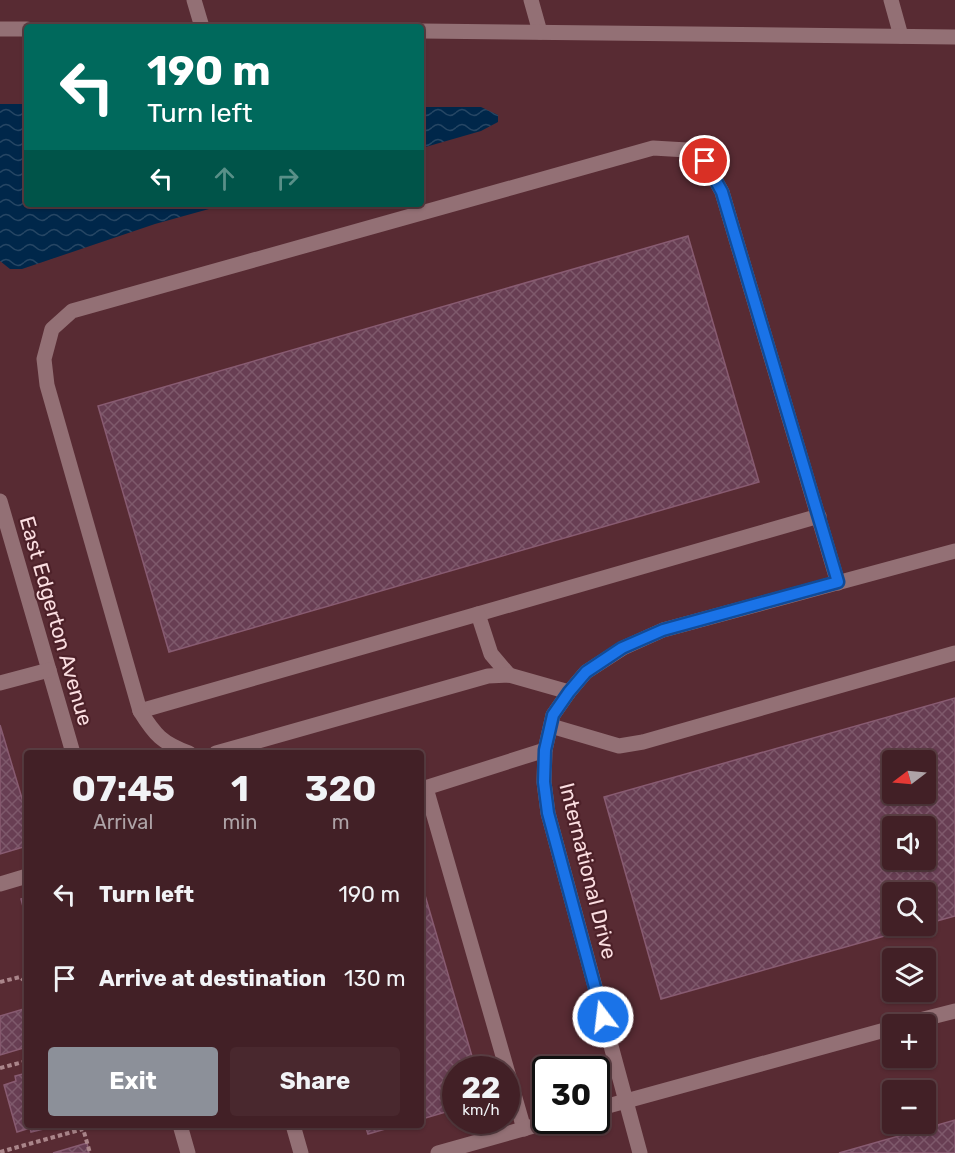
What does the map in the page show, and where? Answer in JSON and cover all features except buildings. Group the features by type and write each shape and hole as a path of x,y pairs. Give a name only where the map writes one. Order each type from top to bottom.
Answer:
{"street":[{"path":"195,0 201,24"},
{"path":"531,0 540,32"},
{"path":"891,0 901,36"},
{"path":"0,29 24,30"},
{"path":"424,32 955,37"},
{"path":"181,750 173,747 153,732 140,711 47,385 44,359 52,329 72,311 653,148 687,150 705,161 722,192 838,582"},
{"name":"East Edgerton Avenue","path":"0,501 72,750"},
{"path":"140,711 819,516"},
{"name":"International Drive","path":"640,1153 548,813 544,782 545,750 553,715 586,672 622,648 663,630 955,551"},
{"path":"478,614 491,654 509,675"},
{"path":"551,726 619,746 643,742 955,653"},
{"path":"0,683 49,670"},
{"path":"227,750 489,676 509,675 569,692"},
{"path":"524,1129 424,788 545,750"},
{"path":"0,884 24,877"},
{"path":"936,1016 955,1011"},
{"path":"610,1105 882,1031"},
{"path":"438,1153 532,1127"},
{"path":"181,1128 188,1153"},
{"path":"294,1128 301,1153"}],"path":[{"path":"0,982 20,977 24,980"},
{"path":"0,1068 24,1062"},
{"path":"0,1152 80,1128"},
{"path":"83,1128 90,1153"}],"water":[{"path":"0,104 24,104 24,207 216,207 155,224 22,269 10,269 0,261"},
{"path":"424,107 481,107 498,115 498,122 481,131 424,147"}],"route":[{"path":"603,1017 548,813 544,782 545,750 553,715 586,672 622,648 663,630 838,582 722,192 705,161"}]}
